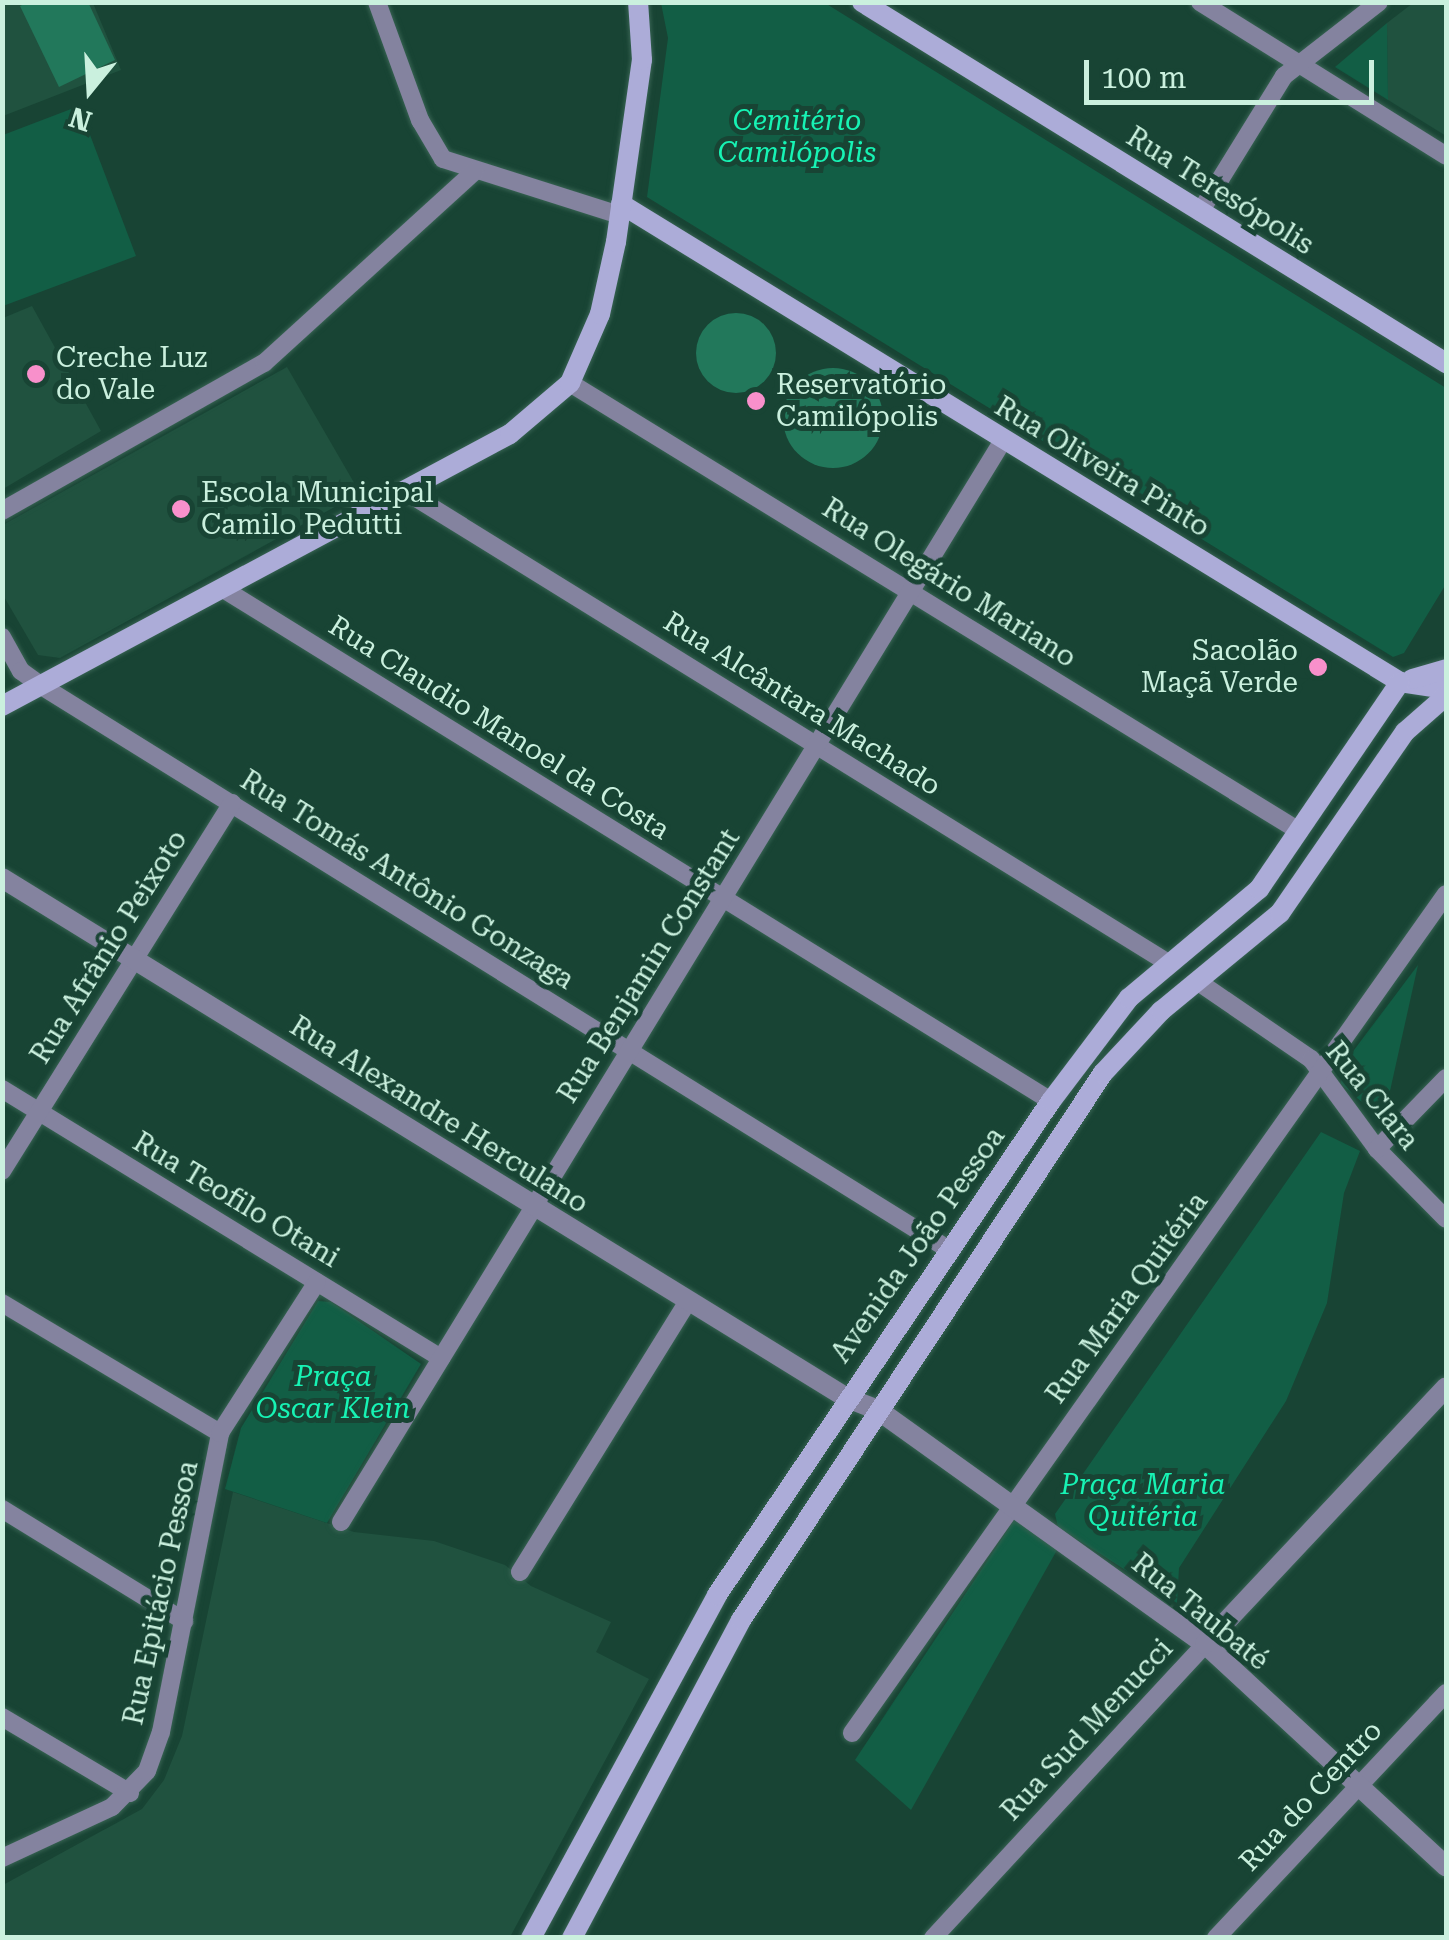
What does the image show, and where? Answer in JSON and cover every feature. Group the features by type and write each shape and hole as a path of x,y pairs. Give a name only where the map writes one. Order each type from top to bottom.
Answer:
{"main road":[{"path":"2,706 510,434 570,383 600,314 620,210 642,60 638,2"},
{"name":"Rua Teresópolis","path":"862,2 1446,364"},
{"name":"Rua Oliveira Pinto","path":"620,210 1400,682"},
{"path":"1400,682 1446,668"},
{"name":"Avenida João Pessoa","path":"531,1938 717,1595 1051,1101 1129,998 1258,889 1400,682 1446,692"},
{"name":"Avenida João Pessoa","path":"572,1938 741,1620 1102,1074 1197,981 1280,913 1416,718 1446,692"}],"street":[{"path":"376,2 436,149 450,163 620,210"},
{"path":"1200,2 1446,156"},
{"path":"1200,212 1284,76 1379,2"},
{"path":"2,511 264,364 475,171"},
{"name":"Rua Olegário Mariano","path":"570,383 1299,830"},
{"name":"Rua Benjamin Constant","path":"341,1522 1004,439"},
{"name":"Rua Alcântara Machado","path":"405,492 1170,964"},
{"name":"Rua Claudio Manoel da Costa","path":"225,590 1051,1101"},
{"name":"Rua Tomás Antônio Gonzaga","path":"2,637 21,671 40,685 948,1249"},
{"name":"Rua Afrânio Peixoto","path":"2,1171 232,803"},
{"name":"Rua Alexandre Herculano","path":"2,878 847,1398"},
{"name":"Rua Maria Quitéria","path":"852,1733 1323,1074 1446,894"},
{"name":"Rua Clara","path":"1197,981 1312,1058 1377,1149 1446,1219"},
{"path":"1377,1149 1446,1078"},
{"name":"Rua Teofilo Otani","path":"2,1089 441,1358"},
{"name":"Rua Epitácio Pessoa","path":"130,1793 156,1750 220,1433 317,1282"},
{"path":"520,1572 688,1300"},
{"path":"2,1304 220,1433"},
{"name":"Rua Sud Menucci","path":"933,1938 1446,1387"},
{"name":"Rua Taubaté","path":"847,1398 878,1410 1013,1503 1204,1644 1446,1866"},
{"path":"2,1510 184,1621"},
{"name":"Rua do Centro","path":"1216,1938 1446,1692"},
{"path":"2,1717 130,1793"},
{"path":"2,1858 130,1793"}],"shaded area":[{"path":"3,3 93,3 121,70 3,116"},
{"path":"1413,3 1446,3 1446,136 1388,100 1387,23"},
{"name":"Creche Luz do Vale","path":"32,306 101,431 3,489 3,318"},
{"name":"Escola Municipal Camilo Pedutti","path":"287,367 360,493 60,658 38,655 3,595 3,525"},
{"path":"233,1492 354,1532 434,1541 505,1565 531,1586 611,1622 596,1652 649,1679 510,1937 3,1938 3,1885 142,1809 164,1780 182,1736"}],"green space":[{"name":"Cemitério Camilópolis","path":"661,3 825,3 1446,388 1446,584 1404,653 1393,657 647,197 668,38"},
{"path":"1387,23 1388,100 1335,67"},
{"path":"79,106 136,256 3,306 3,135"},
{"path":"1418,965 1384,1118 1379,1117 1341,1084 1342,1066"},
{"name":"Praça Maria Quitéria","path":"1321,1132 1360,1151 1344,1193 1327,1303 1286,1401 1179,1568 1177,1603 1058,1527 1055,1514"},
{"name":"Praça Oscar Klein","path":"318,1301 331,1302 421,1364 327,1523 225,1489 241,1428"},
{"path":"1015,1519 1057,1550 911,1810 855,1760"}],"building":[{"path":"28,2 88,2 115,60 59,87 20,6"},
{"path":"736,313 751,316 764,325 773,338 773,368 764,381 751,390 736,393 721,390 708,381 699,368 696,353 699,338 708,325 721,316"},
{"path":"833,368 861,376 875,390 883,418 875,446 861,460 833,468 805,460 791,446 783,418 791,390 805,376"}],"place":[{"name":"Creche Luz do Vale","path":"36,374"},
{"name":"Reservatório Camilópolis","path":"756,401"},
{"name":"Escola Municipal Camilo Pedutti","path":"181,509"},
{"name":"Sacolão Maçã Verde","path":"1318,667"}]}
